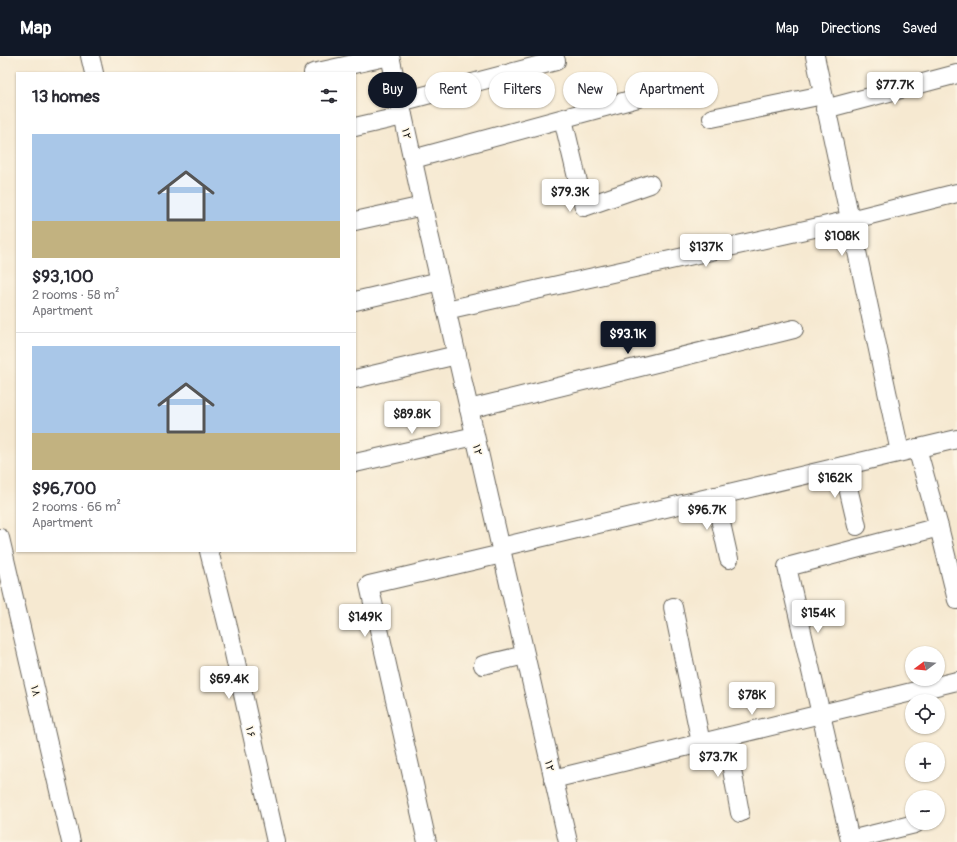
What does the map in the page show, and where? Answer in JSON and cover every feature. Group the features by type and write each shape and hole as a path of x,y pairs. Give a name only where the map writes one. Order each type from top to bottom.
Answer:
{"street":[{"path":"90,56 94,72"},
{"path":"318,72 390,56"},
{"name":"۱۲","path":"390,56 446,310 568,842"},
{"path":"814,56 900,452"},
{"path":"356,127 402,109 556,61"},
{"path":"712,118 824,102 957,74"},
{"path":"412,159 625,102"},
{"path":"563,119 584,207 650,184"},
{"path":"446,310 850,220 957,193"},
{"path":"356,221 423,206"},
{"path":"356,301 440,281"},
{"path":"469,409 794,330"},
{"path":"356,379 457,356"},
{"path":"356,463 475,436"},
{"path":"427,842 369,584 715,496 957,438"},
{"path":"917,448 939,527 952,554 957,600"},
{"path":"843,466 857,526"},
{"path":"715,496 729,559"},
{"path":"905,826 850,840 787,567 939,527"},
{"name":"۱۸","path":"0,538 71,842"},
{"name":"۱۶","path":"209,552 229,631 276,842"},
{"path":"673,607 701,743"},
{"path":"483,665 525,654"},
{"path":"554,780 957,681"},
{"path":"726,737 740,813"}]}
